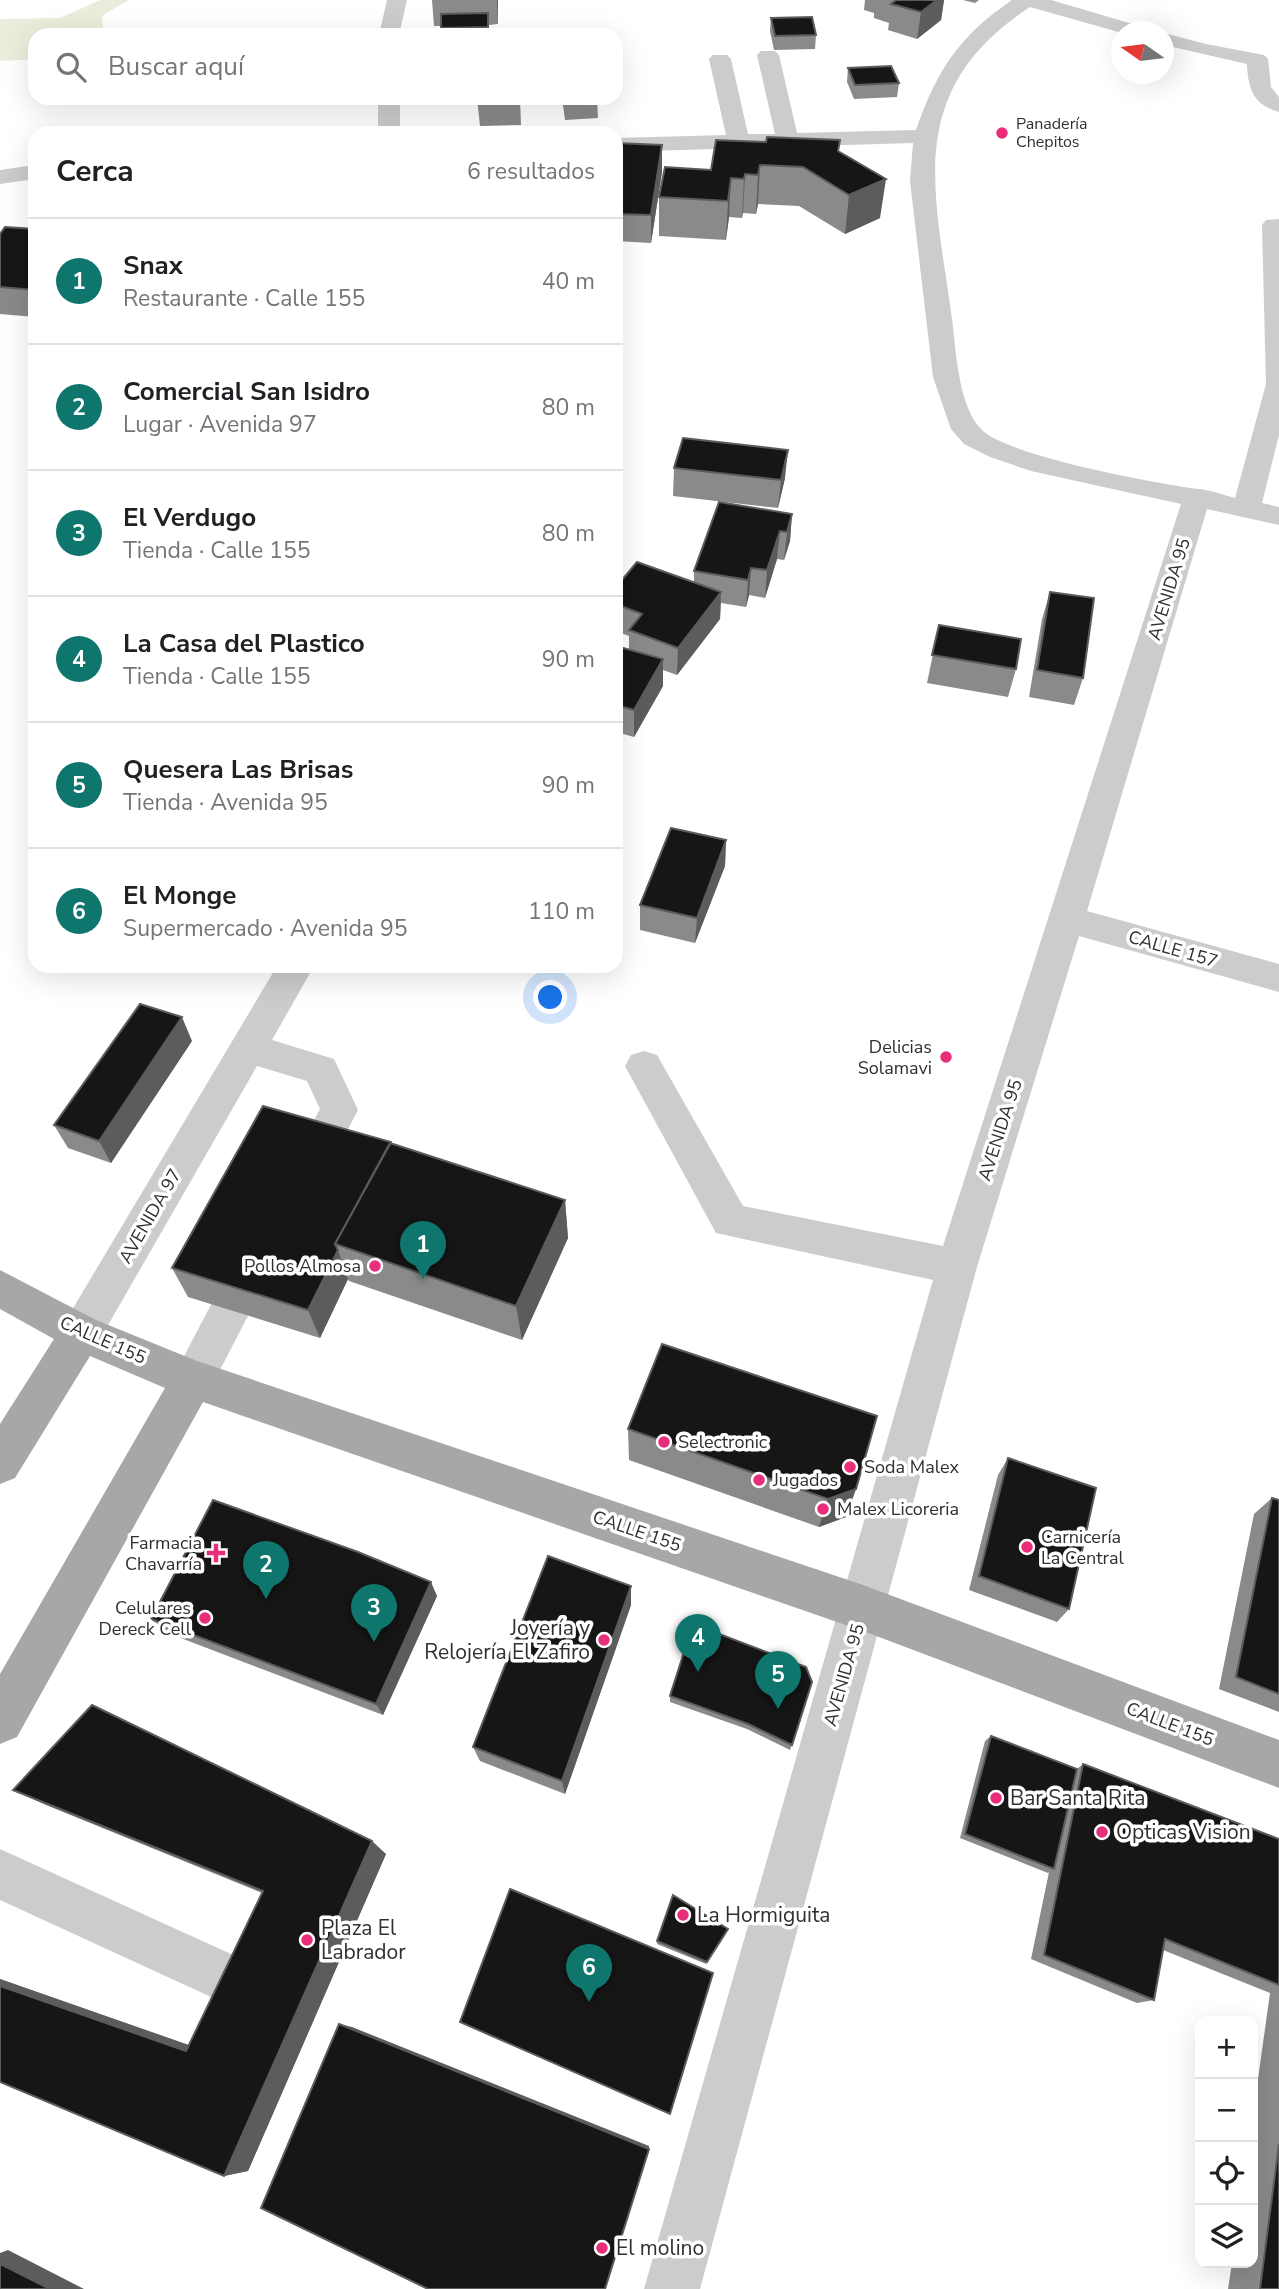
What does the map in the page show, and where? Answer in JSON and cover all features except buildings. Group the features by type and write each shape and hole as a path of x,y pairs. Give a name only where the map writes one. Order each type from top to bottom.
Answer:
{"main road":[{"name":"CALLE 155","path":"0,1288 81,1333 193,1378 863,1608 1279,1764"},
{"name":"AVENIDA 97","path":"0,1463 81,1333"},
{"path":"0,1720 193,1378"}],"street":[{"path":"391,28 397,0"},
{"path":"1111,24 1027,0 998,18 957,61 939,98 925,136 922,181 946,377 961,423 974,438 1000,451 1041,465 1279,516"},
{"path":"1174,42 1279,65"},
{"path":"768,55 787,139"},
{"path":"720,59 738,141"},
{"path":"1257,59 1259,92 1269,102 1279,105"},
{"path":"388,105 389,126"},
{"path":"623,145 925,136"},
{"path":"0,177 28,173"},
{"path":"1246,509 1279,384 1274,225"},
{"name":"AVENIDA 95","path":"671,2289 957,1267 1068,919 1197,497"},
{"name":"CALLE 157","path":"1068,919 1279,978"},
{"name":"AVENIDA 97","path":"81,1333 292,973"},
{"path":"248,1048 321,1070 339,1110 317,1150"},
{"path":"644,1066 730,1221 957,1267"},
{"path":"193,1378 230,1310"},
{"path":"0,1874 235,1982"}],"green space":[{"path":"100,0 129,0 102,16 103,28 28,28 28,59 0,61 0,19 60,18"}],"place":[{"name":"Panadería Chepitos","path":"1002,133"},
{"name":"Delicias Solamavi","path":"946,1057"},
{"name":"Pollos Almosa","path":"375,1266"},
{"name":"Snax","path":"423,1279"},
{"name":"Selectronic","path":"664,1442"},
{"name":"Soda Malex","path":"850,1467"},
{"name":"Jugados","path":"759,1480"},
{"name":"Malex Licoreria","path":"823,1509"},
{"name":"Carnicería La Central","path":"1027,1547"},
{"name":"Farmacia Chavarría","path":"216,1553"},
{"name":"Comercial San Isidro","path":"266,1599"},
{"name":"Celulares Dereck Cell","path":"205,1618"},
{"name":"Joyería y Relojería El Zafiro","path":"604,1640"},
{"name":"El Verdugo","path":"374,1642"},
{"name":"La Casa del Plastico","path":"698,1672"},
{"name":"Quesera Las Brisas","path":"778,1709"},
{"name":"Bar Santa Rita","path":"996,1798"},
{"name":"Opticas Vision","path":"1102,1832"},
{"name":"La Hormiguita","path":"683,1915"},
{"name":"Plaza El Labrador","path":"307,1940"},
{"name":"El Monge","path":"589,2002"},
{"name":"El molino","path":"602,2248"}]}
